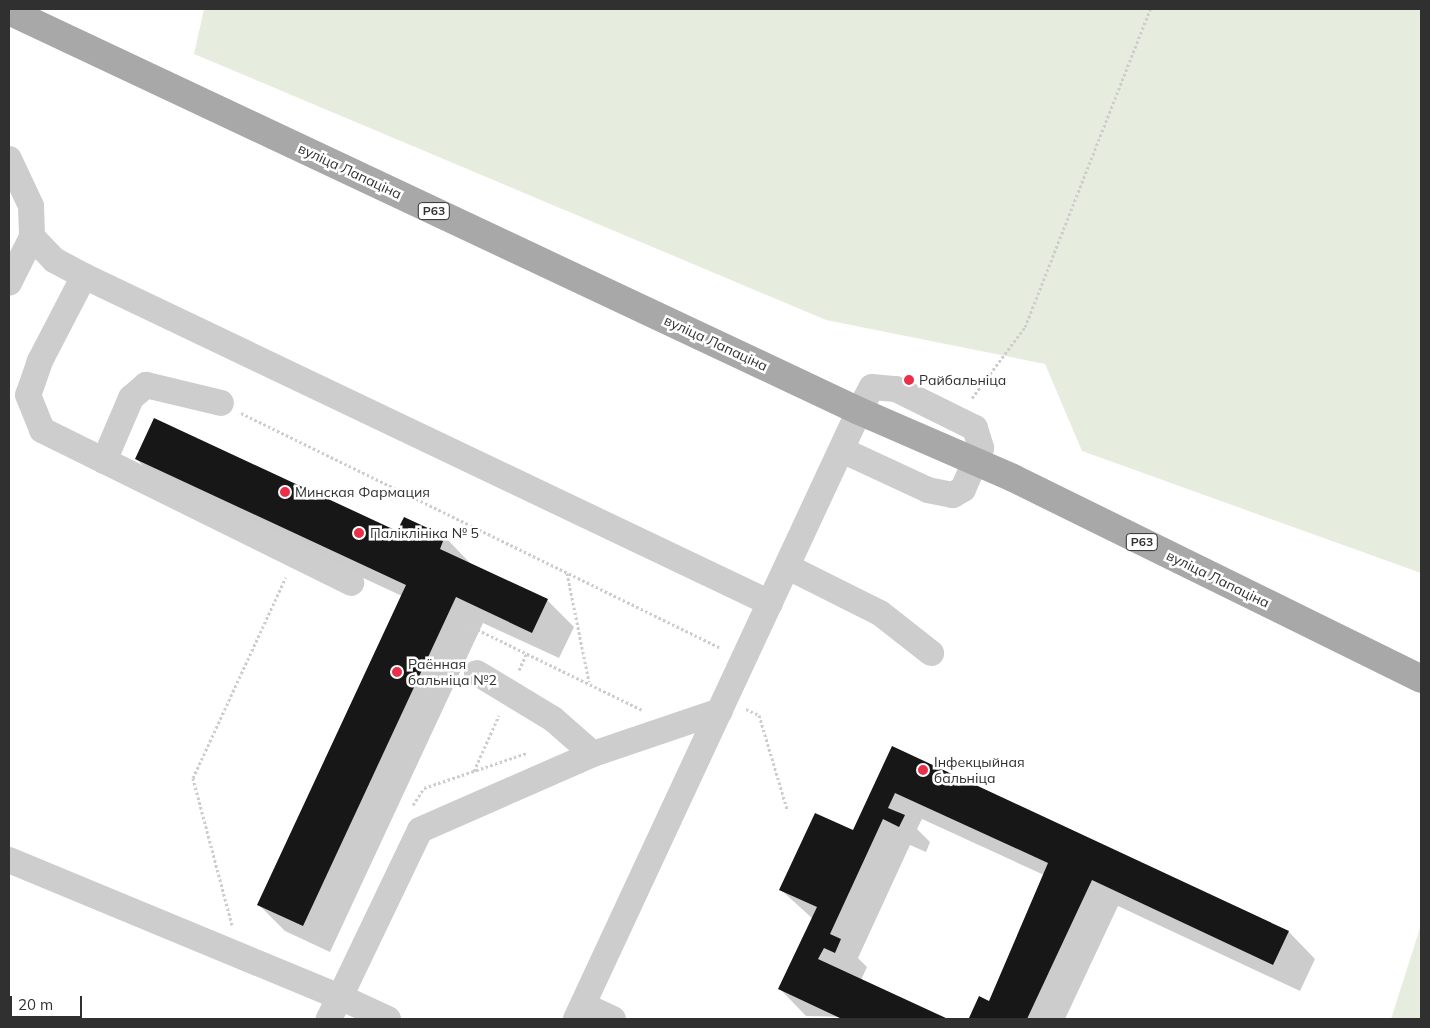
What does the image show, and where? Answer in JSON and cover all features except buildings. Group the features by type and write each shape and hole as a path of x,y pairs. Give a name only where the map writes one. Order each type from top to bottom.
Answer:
{"main road":[{"name":"вуліца Лапаціна","path":"9,11 860,411 975,462 1421,679"}],"street":[{"path":"9,159 31,206 32,237 9,283"},
{"path":"32,237 54,260 84,276 770,603"},
{"path":"84,276 40,361 28,395 42,430 351,583"},
{"path":"104,461 131,398 146,386 221,403"},
{"path":"613,1019 579,1012 860,411 872,387 896,389 975,428 982,448 963,489 952,496 928,490 842,450"},
{"path":"788,567 880,613 931,653"},
{"path":"477,673 553,719 593,754"},
{"path":"335,1008 420,830 593,754 723,705"},
{"path":"9,860 240,956 335,1008 388,1019"}],"path":[{"path":"956,419 1024,327 1150,9"},
{"path":"221,403 731,652"},
{"path":"240,956 193,778 296,556"},
{"path":"567,573 589,682"},
{"path":"464,623 589,682 647,713"},
{"path":"723,705 759,715 788,810"}],"green space":[{"path":"204,9 1421,9 1421,573 1082,451 1045,364 826,320 194,54"},
{"path":"1421,925 1421,1019 1391,1019"}],"place":[{"name":"Райбальніца","path":"909,380"},
{"name":"Минская Фармация","path":"285,492"},
{"name":"Паліклініка № 5","path":"359,533"},
{"name":"Раённая бальніца №2","path":"397,672"},
{"name":"Інфекцыйная бальніца","path":"923,770"}]}
